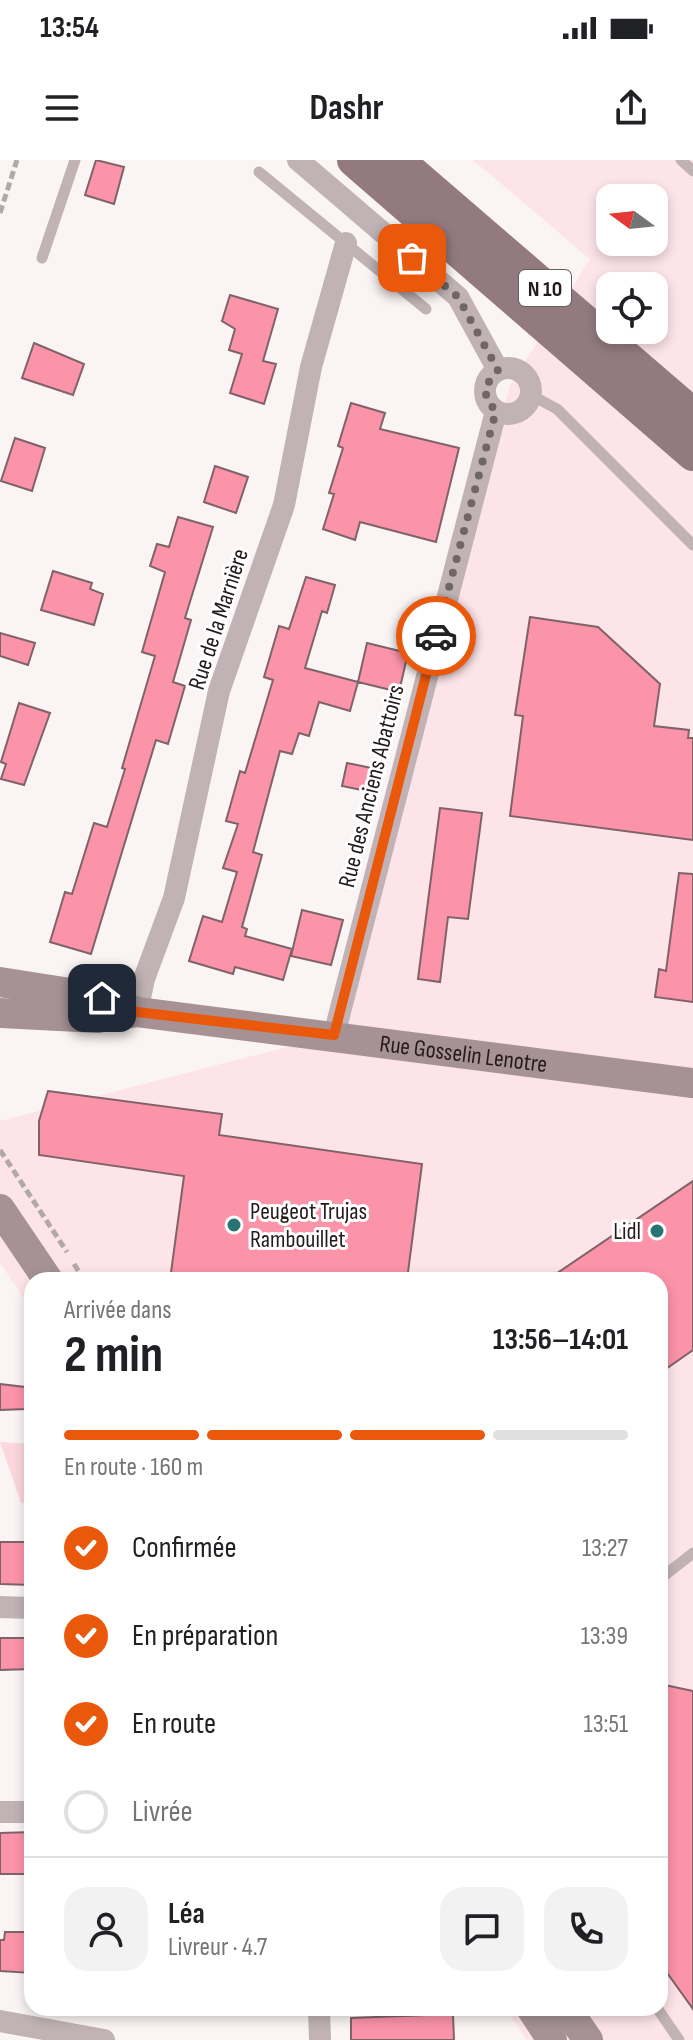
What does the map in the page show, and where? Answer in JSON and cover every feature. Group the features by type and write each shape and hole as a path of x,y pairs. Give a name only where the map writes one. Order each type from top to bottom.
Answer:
{"main road":[{"name":"N 10","path":"354,160 693,454"},
{"name":"N 10","path":"397,160 693,415"},
{"name":"Rue Gosselin Lenotre","path":"0,982 102,998 137,1012 693,1083"},
{"name":"Rue Gosselin Lenotre","path":"0,1013 98,1018 137,1012"},
{"path":"0,1209 43,1272"},
{"path":"536,2016 552,2040"},
{"path":"572,2016 588,2040"}],"street":[{"path":"298,160 458,297 498,370"},
{"name":"Rue de la Marnière","path":"137,1012 144,979 174,898 219,691 284,505 311,367 346,243"},
{"path":"512,368 525,375 531,395 518,412 496,411 485,394 487,380 498,370 512,368"},
{"name":"Rue des Anciens Abattoirs","path":"334,1035 496,411"},
{"path":"0,1607 24,1608"},
{"path":"0,1812 24,1812"},
{"path":"319,2016 320,2040"},
{"path":"0,2021 104,2040"}],"lane":[{"path":"42,258 75,160"},
{"path":"681,160 693,171"},
{"path":"259,172 426,309"},
{"path":"531,395 557,409 693,545"},
{"path":"668,1573 693,1553"},
{"path":"662,2016 679,2040"}],"path":[{"path":"0,213 17,160"},
{"path":"0,1150 38,1204 79,1272"}],"shaded area":[{"path":"473,160 693,160 693,2040 527,2040 510,2016 668,2016 668,1272 24,1272 24,1298 0,1263 0,1121 334,1035 510,385 590,259"},
{"path":"0,1442 24,1444 24,1504 21,1503"}],"building":[{"path":"96,160 124,167 114,204 85,195"},
{"path":"230,295 278,309 263,361 276,364 264,404 230,393 242,354 229,350 235,329 222,321"},
{"path":"34,343 84,364 73,395 22,378"},
{"path":"351,403 385,413 380,429 459,448 436,542 360,522 355,540 323,529 334,494 329,493 343,448 338,446"},
{"path":"15,438 45,448 32,491 1,481"},
{"path":"215,466 248,477 236,513 204,502"},
{"path":"178,517 213,527 185,618 191,620 173,682 185,686 168,744 156,740 91,954 50,942 65,892 72,894 94,823 107,827 125,769 122,768 155,656 142,652 165,572 150,566 157,544 169,547"},
{"path":"53,571 92,583 90,589 103,594 94,625 41,610"},
{"path":"306,577 335,585 327,613 322,611 305,668 358,682 350,711 319,702 309,736 299,733 292,754 280,751 253,852 262,855 242,927 247,929 245,936 292,949 283,980 235,967 233,974 189,961 203,916 222,922 237,872 223,868 238,824 226,821 240,771 245,773 273,680 264,677 279,626 289,629"},
{"path":"530,617 598,627 660,684 654,726 689,730 688,738 693,738 693,840 510,816 523,716 515,715"},
{"path":"0,633 35,643 28,665 0,656"},
{"path":"367,643 408,653 399,692 358,682"},
{"path":"19,703 50,713 24,785 1,779 6,764 1,762"},
{"path":"347,763 372,768 367,791 342,786"},
{"path":"440,808 482,813 468,919 448,917 440,982 418,979"},
{"path":"679,873 693,874 693,1002 655,997 659,969 666,971"},
{"path":"302,910 343,920 331,965 291,956"},
{"path":"48,1091 222,1114 219,1135 422,1164 408,1272 171,1272 184,1176 39,1155 39,1121"},
{"name":"Lidl","path":"693,1181 693,1350 668,1367 668,1272 559,1272"},
{"path":"0,1384 24,1387 24,1409 0,1410"},
{"path":"0,1542 24,1542 24,1585 0,1584"},
{"path":"0,1638 24,1638 24,1669 0,1670"},
{"path":"668,1686 693,1691 693,2009 668,1974"},
{"path":"24,1832 24,1874 0,1874 0,1833"},
{"path":"5,1932 24,1932 24,1972 0,1971 0,1940 4,1940"},
{"path":"453,2016 454,2040 351,2040 351,2018"}],"way so far":[{"path":"412,258 458,297 498,370 487,380 485,387 487,401 496,411 436,636"}],"place":[{"name":"Peugeot Trujas Rambouillet","path":"234,1225"},
{"name":"Lidl","path":"657,1231"}],"route":[{"path":"102,998 137,1012 334,1035 436,636"}]}
